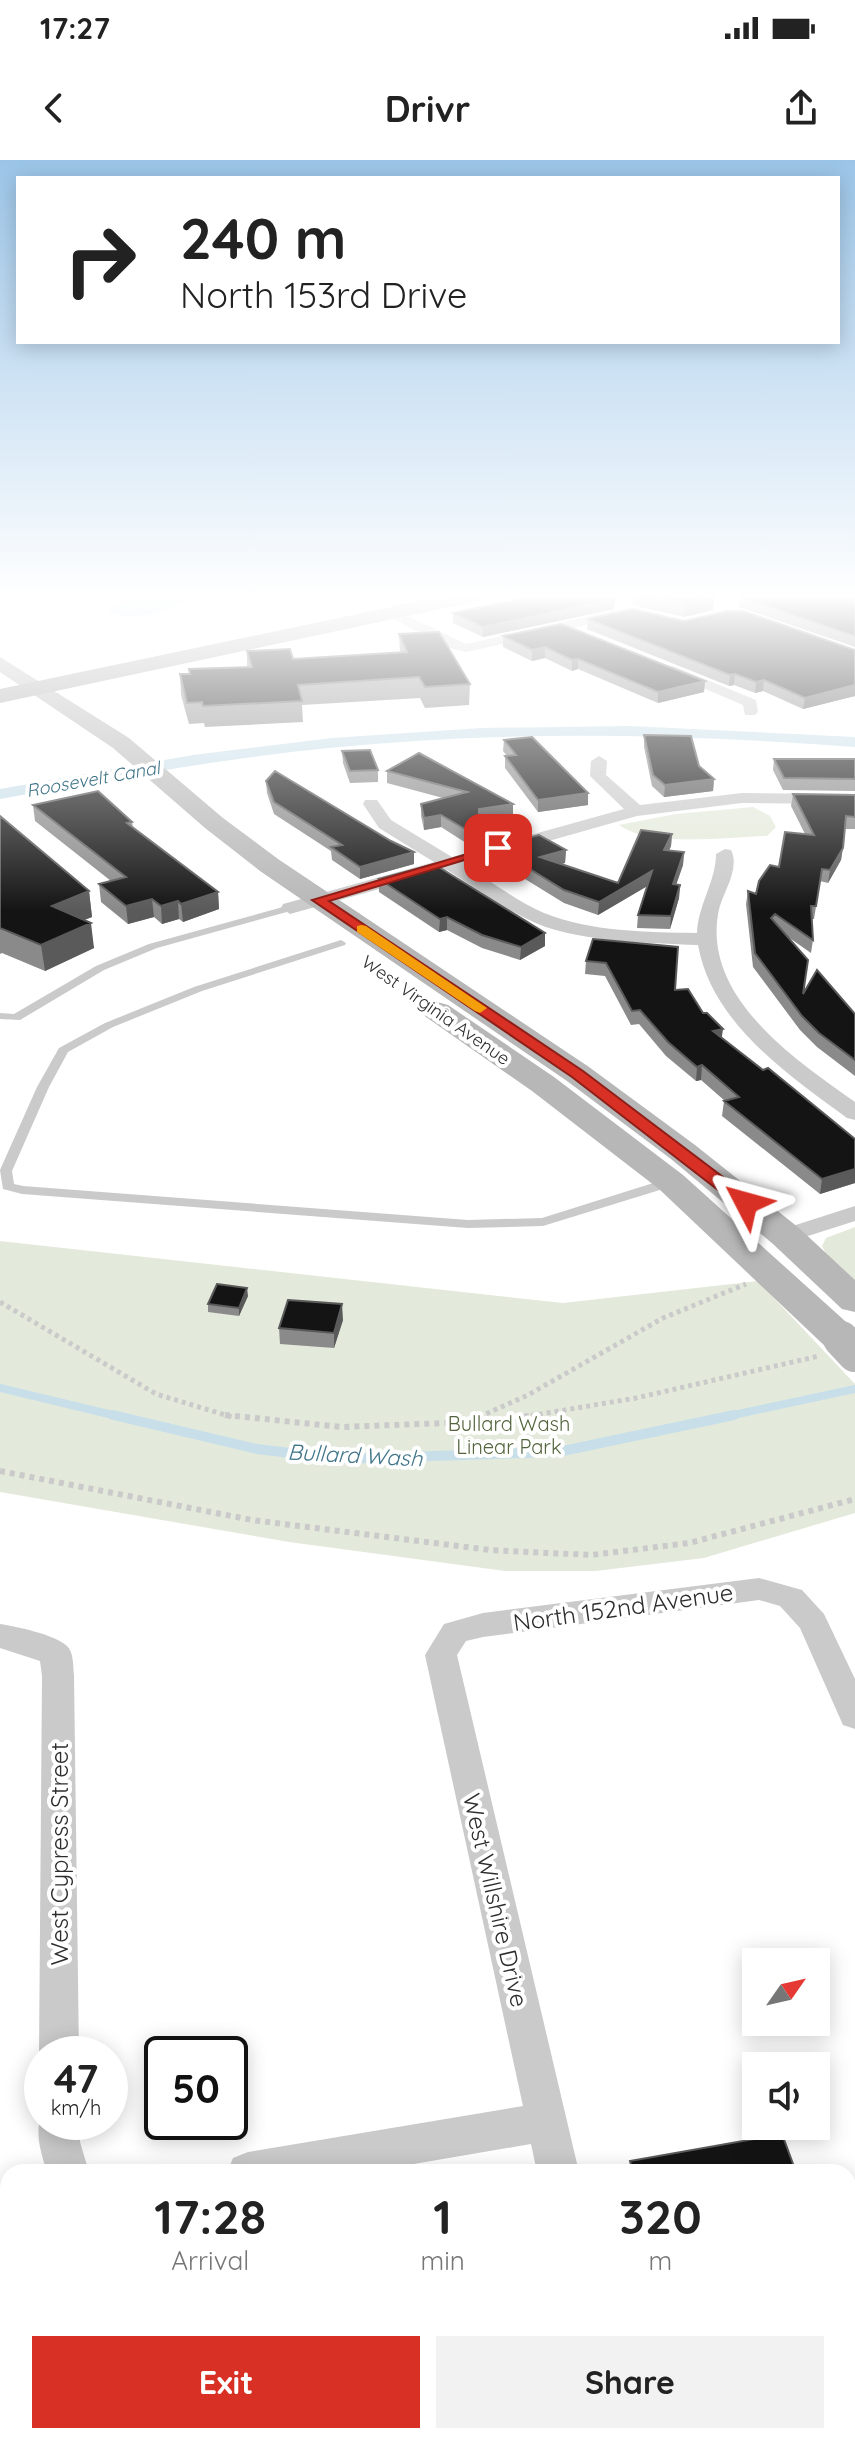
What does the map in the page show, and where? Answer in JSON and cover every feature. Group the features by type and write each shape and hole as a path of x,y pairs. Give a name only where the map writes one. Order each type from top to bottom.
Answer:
{"main road":[{"name":"West Virginia Avenue","path":"27,699 216,853 578,1074 683,1152 786,1236 855,1301"},
{"name":"West Virginia Avenue","path":"33,699 141,759 239,844 341,943 543,1084 671,1182 774,1276 842,1349"}],"street":[{"path":"742,699 751,703 750,712"},
{"path":"599,761 598,776 636,811"},
{"path":"304,904 636,811 742,798 855,799"},
{"path":"371,804 385,824 535,916 559,924 633,937 707,939"},
{"path":"725,854 726,866 709,907 707,939 711,961 728,997 749,1026 794,1067 855,1113"},
{"path":"786,1236 855,1213"},
{"name":"North 152nd Avenue","path":"455,1632 483,1625 759,1589 791,1598 813,1622 855,1716"},
{"name":"West Willshire Drive","path":"455,1632 441,1655 556,2164"},
{"name":"West Cypress Street","path":"0,1636 22,1640 55,1654 58,1676 59,2036"},
{"path":"296,2164 546,2122"},
{"path":"59,2140 66,2164"}],"lane":[{"path":"0,1016 16,1018 100,968 153,946 304,904"},
{"path":"341,943 198,989 109,1025 63,1050 6,1171 8,1186 85,1195 515,1225 543,1222 671,1182"}],"path":[{"path":"456,1424 513,1405 651,1324 706,1297 774,1276"},
{"path":"0,1302 156,1394 236,1418 342,1427 456,1424 537,1415 636,1398 842,1349"},
{"path":"513,1405 515,1414 537,1415"},
{"path":"0,1471 252,1520 490,1550 591,1555 689,1543 855,1499"}],"green space":[{"path":"753,807 770,816 776,827 767,836 669,839 650,837 619,825 676,814"},
{"path":"855,1227 855,1283 827,1256 822,1246 826,1238"},
{"name":"Bullard Wash Linear Park","path":"0,1241 563,1303 758,1281 855,1384 855,1513 704,1558 596,1571 505,1571 289,1542 0,1492"}],"building":[{"path":"186,699 301,699 302,701 203,706 202,702 187,703"},
{"path":"644,735 691,736 699,766 714,779 665,785 653,775"},
{"path":"532,737 588,793 538,800 505,756 516,755 504,740"},
{"path":"370,750 378,770 350,771 342,751"},
{"path":"419,753 513,804 479,809 479,813 505,815 519,823 475,835 441,815 424,818 421,804 467,792 387,771"},
{"path":"774,759 855,759 855,779 784,778"},
{"path":"275,771 414,852 360,867 331,847 342,845 274,802 266,781"},
{"path":"98,791 132,822 127,823 218,892 181,904 178,901 161,906 152,899 126,906 99,884 126,877 33,805"},
{"path":"793,794 855,795 855,817 846,816 843,848 830,870 822,869 816,906 811,906 813,940 775,914 771,918 808,960 803,994 817,970 855,1014 855,1060 802,1016 755,953 748,891 756,894 759,881 770,865 779,867 785,832 814,835"},
{"path":"0,816 89,891 52,906 91,923 41,945 0,928"},
{"path":"641,830 672,834 664,850 684,852 673,884 680,885 671,916 638,915 652,871 599,902 564,890 494,847 539,835 566,850 540,857 618,883"},
{"path":"434,864 545,933 521,947 482,935 447,917 440,919 379,879"},
{"path":"593,939 678,947 675,990 688,989 703,1013 707,1013 723,1029 713,1031 763,1070 768,1068 855,1139 855,1169 822,1179 724,1101 739,1097 702,1065 697,1067 668,1042 640,1010 632,1011 606,963 586,961"},
{"path":"217,1284 247,1288 239,1308 208,1304"},
{"path":"288,1300 342,1304 334,1333 279,1328"},
{"path":"748,2140 784,2140 793,2164 631,2164 630,2161"}],"waterway":[{"name":"Roosevelt Canal","path":"0,794 225,755 406,737 631,731 855,742"},
{"name":"Bullard Wash","path":"0,1388 121,1417"},
{"name":"Bullard Wash","path":"724,1417 855,1389"},
{"name":"Bullard Wash","path":"113,1415 257,1449 340,1459 558,1452 734,1415"}],"slow traffic":[{"path":"362,929 480,1008"}],"route":[{"path":"498,848 319,900 578,1074 746,1203"}]}
